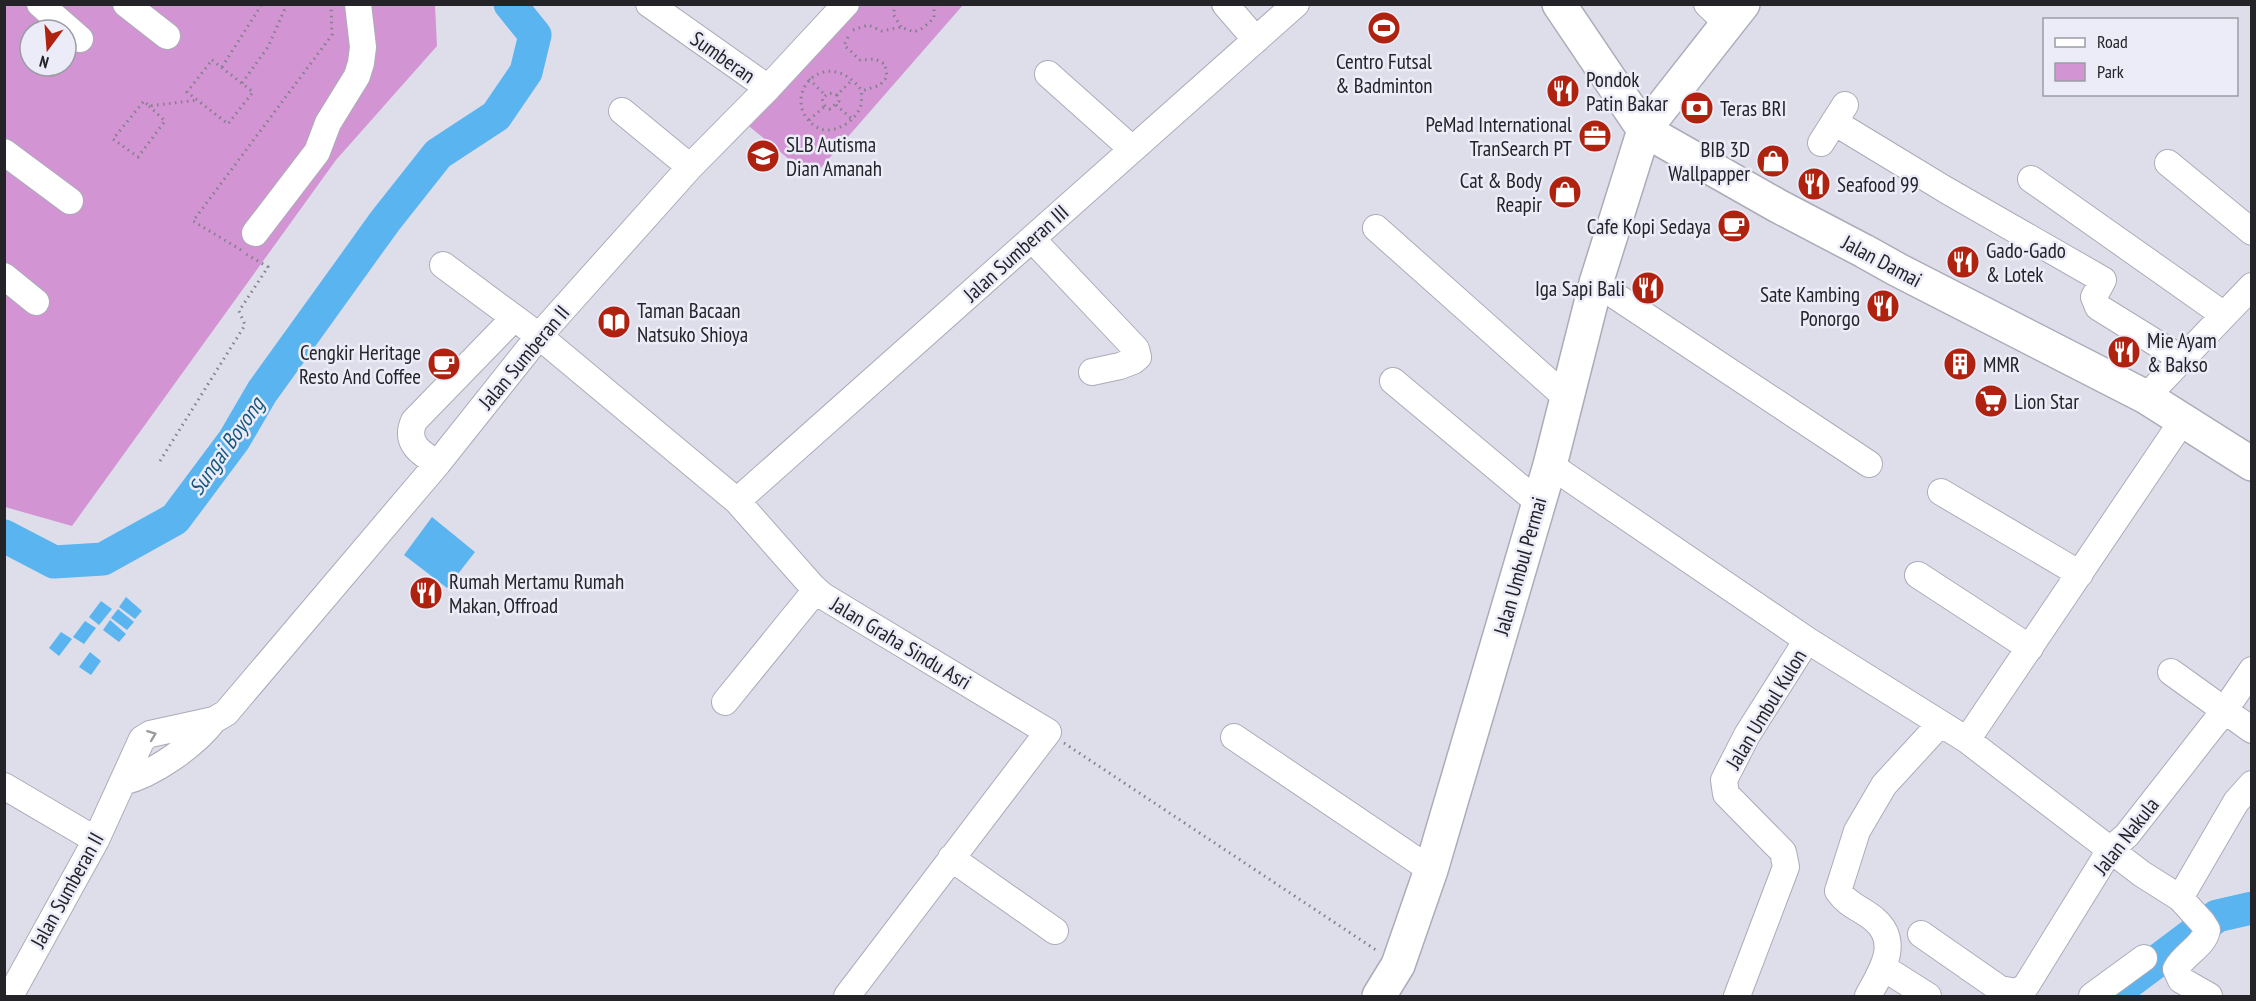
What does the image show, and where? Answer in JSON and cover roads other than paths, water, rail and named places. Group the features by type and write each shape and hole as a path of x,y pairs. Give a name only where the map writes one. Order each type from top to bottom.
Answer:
{"main road":[{"name":"Jalan Damai","path":"1559,4 1644,130 1778,206 1898,270 2146,397 2252,464"},
{"path":"1644,130 1726,11"},
{"name":"Jalan Umbul Permai","path":"1379,996 1398,965 1431,870 1550,465 1596,283 1644,130"}],"street":[{"path":"40,4 80,39"},
{"path":"126,4 167,36"},
{"path":"255,233 317,152 328,123 357,76 362,63 363,47 358,4"},
{"name":"Sumberan","path":"649,4 768,88"},
{"name":"Jalan Sumberan II","path":"8,991 96,840 123,782 144,775 191,743 204,733 214,720 226,713 438,464 539,336 690,167 846,4"},
{"path":"1225,4 1256,40"},
{"name":"Jalan Sumberan III","path":"737,501 1296,4"},
{"path":"1048,74 1132,149"},
{"path":"622,111 690,167"},
{"path":"1833,123 2103,280 2094,297 2098,307 2182,359"},
{"path":"4,152 70,201"},
{"path":"2168,163 2252,232"},
{"path":"2031,179 2224,315"},
{"path":"1376,228 1567,398"},
{"path":"1032,239 1136,349 1138,357 1133,361 1092,372"},
{"name":"Jalan Graha Sindu Asri","path":"443,265 539,336 737,501 816,590 831,602 1048,732 951,858"},
{"path":"4,276 36,302"},
{"path":"1596,283 1869,464"},
{"path":"2146,397 2252,286"},
{"path":"438,464 424,456 412,444 410,435 414,422 513,319"},
{"path":"1393,381 1539,503"},
{"path":"1967,740 2183,420"},
{"path":"1550,465 1807,640 1967,740 2142,874 2180,898 2204,926 2204,939 2180,961 2176,969 2181,980 2209,996"},
{"path":"1941,492 2080,574"},
{"path":"1918,575 2030,648"},
{"path":"725,702 816,590"},
{"name":"Jalan Umbul Kulon","path":"1737,996 1786,867 1783,852 1726,794 1724,780 1747,735 1807,640"},
{"name":"Jalan Nakula","path":"1996,993 2032,991 2110,850 2127,835 2224,711 2252,670"},
{"path":"2171,672 2252,730"},
{"path":"1868,996 1882,971 1889,950 1886,934 1875,920 1845,901 1838,891 1857,831 1884,784 1940,724"},
{"path":"1234,737 1431,870"},
{"path":"2180,898 2236,802 2252,784"},
{"path":"4,786 96,840"},
{"path":"847,996 951,858 1055,931"},
{"path":"1921,934 1996,993"},
{"path":"2092,996 2144,958"},
{"path":"1882,971 1887,970 1928,996"}],"water":[{"path":"432,517 475,552 447,588 404,555"},
{"path":"126,597 142,611 135,619 119,607"},
{"path":"101,601 112,609 99,625 89,617"},
{"path":"118,609 134,622 127,630 111,618"},
{"path":"110,620 126,634 119,642 103,630"},
{"path":"85,621 96,628 84,644 73,637"},
{"path":"61,632 72,639 59,656 49,648"},
{"path":"90,652 101,661 91,675 79,667"}],"waterway":[{"name":"Sungai Boyong","path":"4,536 54,562 103,559 175,519 234,440 262,392 385,221 438,154 496,116 526,72 535,35 510,4"},
{"path":"2120,989 2217,916 2252,908"}],"place":[{"name":"Centro Futsal & Badminton","path":"1384,28"},
{"name":"Pondok Patin Bakar","path":"1563,91"},
{"name":"Teras BRI","path":"1697,108"},
{"name":"PeMad International TranSearch PT","path":"1595,136"},
{"name":"SLB Autisma Dian Amanah","path":"763,156"},
{"name":"BIB 3D Wallpapper","path":"1773,161"},
{"name":"Seafood 99","path":"1814,184"},
{"name":"Cat & Body Reapir","path":"1565,192"},
{"name":"Cafe Kopi Sedaya","path":"1734,226"},
{"name":"Gado-Gado & Lotek","path":"1963,262"},
{"name":"Iga Sapi Bali","path":"1648,288"},
{"name":"Sate Kambing Ponorgo","path":"1883,306"},
{"name":"Taman Bacaan Natsuko Shioya","path":"614,322"},
{"name":"Mie Ayam & Bakso","path":"2124,352"},
{"name":"Cengkir Heritage Resto And Coffee","path":"444,364"},
{"name":"MMR","path":"1960,364"},
{"name":"Lion Star","path":"1991,401"},
{"name":"Rumah Mertamu Rumah Makan, Offroad","path":"426,593"}]}
